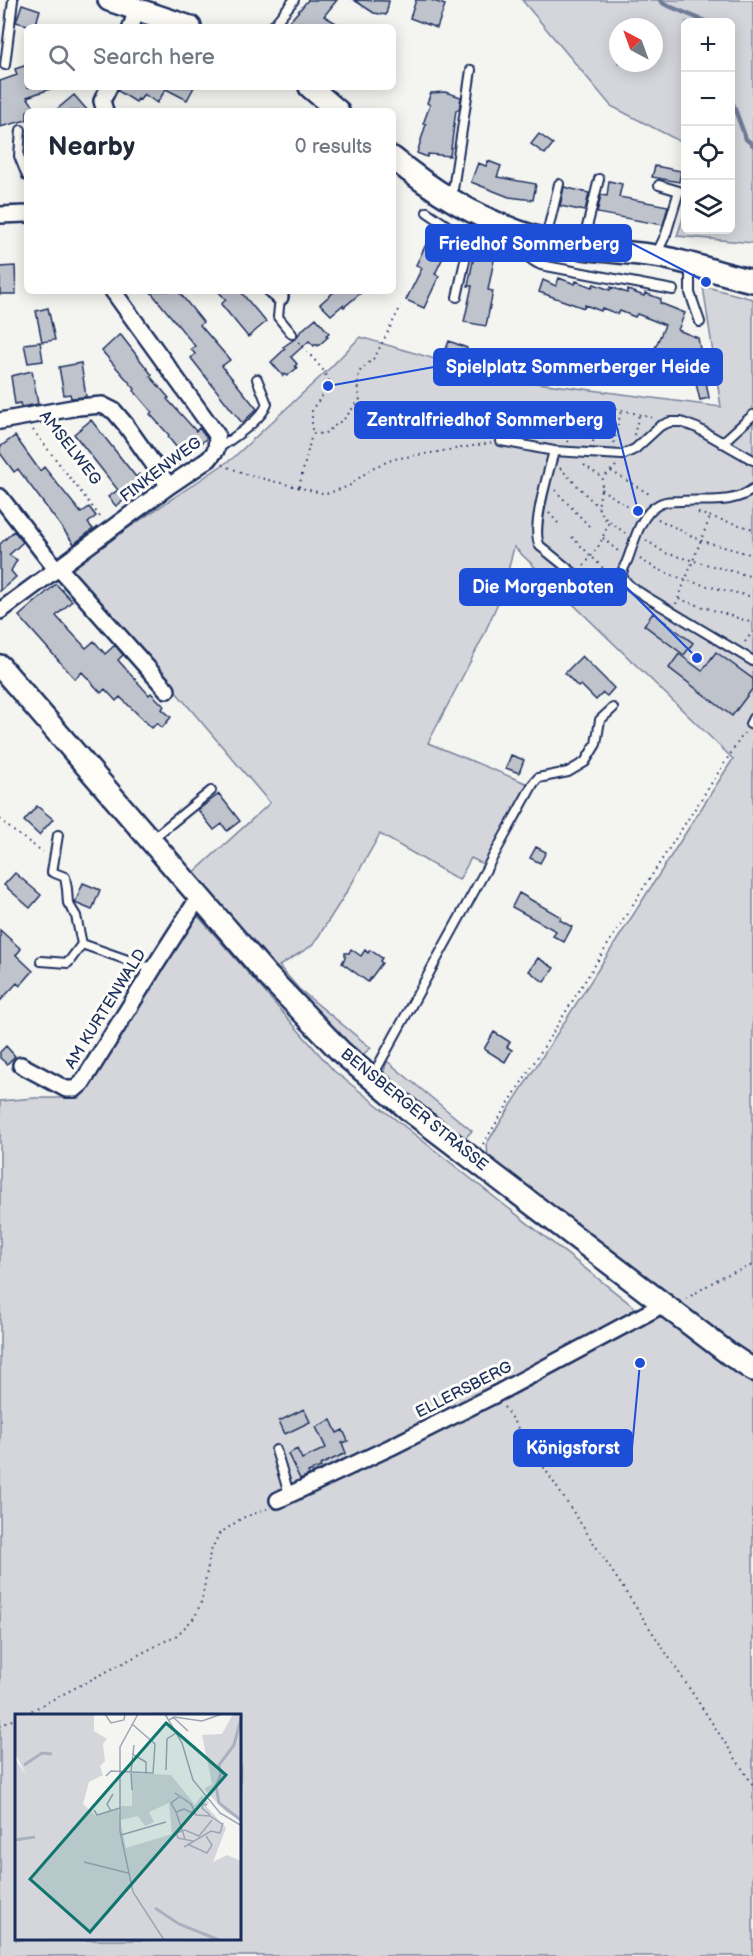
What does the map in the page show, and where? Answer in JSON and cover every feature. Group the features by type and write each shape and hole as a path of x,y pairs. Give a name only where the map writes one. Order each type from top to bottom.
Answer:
{"main road":[{"path":"109,0 134,18 171,24"},
{"path":"314,90 334,108"},
{"path":"396,160 451,201 487,220 521,233 581,248 656,256 753,281"},
{"name":"BENSBERGER STRASSE","path":"0,666 199,897 311,1022 342,1053 414,1114 753,1370"}],"street":[{"path":"104,108 102,101 108,90"},
{"path":"0,215 24,214"},
{"name":"FINKENWEG","path":"0,611 213,455 218,435 115,294"},
{"name":"AMSELWEG","path":"0,421 102,405 114,411 125,424 169,486"},
{"path":"0,497 57,568 167,690"},
{"name":"AM KURTENWALD","path":"21,1065 66,1089 75,1089 82,1083 199,897"},
{"name":"ELLERSBERG","path":"284,1497 391,1447 653,1310 666,1306"}],"lane":[{"path":"5,65 13,0"},
{"path":"274,24 294,0"},
{"path":"451,201 471,70"},
{"path":"21,130 19,156 24,168"},
{"path":"581,248 599,179"},
{"path":"545,240 559,184"},
{"path":"656,256 666,234 678,190 659,184"},
{"path":"427,212 465,238 466,256 457,297"},
{"path":"521,233 526,255 531,261 541,265 673,290"},
{"path":"690,264 690,293 699,322"},
{"path":"277,294 278,317 292,334"},
{"path":"213,455 260,416 265,408 267,404 257,379"},
{"path":"722,443 753,415"},
{"path":"501,441 554,451 622,455 630,453 660,426 670,422 681,422 697,428 753,460"},
{"path":"554,451 536,540 576,576 596,587 615,579 621,572 647,516 658,505 679,501 745,496 753,489"},
{"path":"621,572 623,578 631,586 753,661"},
{"path":"372,1078 533,784 538,778 568,772 585,762 596,744 600,720 613,708"},
{"path":"150,841 211,791"},
{"path":"41,961 68,963 82,944 76,916 68,903 68,889 64,877 52,872 58,835"},
{"path":"82,944 153,969"},
{"path":"276,1450 284,1497"}],"path":[{"path":"312,433 324,434 345,418 360,399 357,385 359,372 375,357 401,306"},
{"path":"292,334 328,377 327,390 312,409 312,433 299,487"},
{"path":"543,449 551,402 563,400 600,406 670,422"},
{"path":"590,453 600,406"},
{"path":"611,455 621,411"},
{"name":"AMSELWEG","path":"24,417 110,530"},
{"path":"213,455 248,475 326,494 349,486 372,468 394,459 501,441"},
{"path":"598,507 603,478 630,453"},
{"path":"552,460 598,507 608,524 603,538 576,576"},
{"path":"611,471 664,503"},
{"path":"546,482 589,526"},
{"path":"601,489 647,516 702,541 753,555"},
{"path":"679,501 702,515 753,530"},
{"path":"604,517 665,554 753,577"},
{"path":"673,612 710,517"},
{"path":"572,537 615,579"},
{"path":"603,538 629,556 658,570 686,580 753,597"},
{"path":"678,599 753,623"},
{"path":"738,652 753,631"},
{"path":"475,1160 637,898 752,722"},
{"path":"0,819 34,847 54,857"},
{"path":"666,1306 721,1277 753,1265"},
{"path":"496,1394 753,1785"},
{"path":"25,1714 177,1635 195,1617 202,1600 210,1553 219,1534 242,1518 281,1505 284,1497"},
{"path":"0,1726 15,1718"}],"shaded area":[{"path":"522,0 753,0 753,243 677,236 681,224 681,234 735,234 735,18 681,18 681,142 611,106"},
{"path":"703,286 753,299 753,1956 0,1956 0,1101 80,1098 159,952 191,908 334,1071 638,1310 665,1297 488,1161 487,1143 733,759 514,547 503,591 482,639 428,743 528,784 485,865 471,858 459,880 380,834 313,945 279,966 299,989 371,1048 362,1055 352,1053 190,876 270,803 70,567 233,458 360,337 500,378 721,407"},
{"path":"387,1061 472,1131 465,1138 459,1138 383,1074"}],"building":[{"path":"308,0 337,0 324,16 338,24 288,24"},
{"path":"354,0 389,1 386,15 374,13"},
{"path":"416,0 431,0 445,5 437,28 410,18"},
{"path":"22,4 40,10 36,24 16,22"},
{"path":"24,66 24,90 47,90 27,97 35,108 24,108 24,121 0,127 0,81 17,75 15,69"},
{"path":"165,90 157,103 144,94 136,102 118,91"},
{"path":"168,90 192,90 187,100"},
{"path":"445,92 461,97 459,110 456,110 450,156 428,154 427,157 417,153 430,105 427,103 431,93"},
{"path":"74,95 85,108 59,108"},
{"path":"539,134 553,144 545,154 531,144"},
{"path":"488,161 501,166 497,177 536,184 533,200 509,197 471,182 478,163 486,166"},
{"path":"655,166 681,171 679,182 652,177"},
{"path":"609,181 622,184 619,197 668,206 663,225 597,213 601,195 607,196"},
{"path":"564,187 589,193 585,211 560,206"},
{"path":"432,232 451,241 435,274 439,276 424,308 406,300 422,268 416,265"},
{"path":"475,251 495,255 488,290 493,291 486,326 464,322 472,286 468,286"},
{"path":"15,266 16,294 0,294 0,267"},
{"path":"559,278 592,287 594,284 627,293 628,290 644,296 645,293 661,299 660,303 685,313 678,330 698,338 709,398 700,400 691,363 655,348 665,325 637,314 635,317 620,311 618,314 585,305 584,308 539,292 543,280 556,286"},
{"path":"152,294 180,294 203,322 200,325 230,360 222,366 257,409 242,423 191,358 195,354 191,349 195,346"},
{"path":"221,294 243,294 266,322 248,337 221,304 226,300"},
{"path":"332,294 359,294 331,315 320,304"},
{"path":"48,308 55,340 42,342 36,311"},
{"path":"316,318 329,333 326,335 328,337 318,346 316,344 314,346 309,341 291,357 297,364 295,366 297,368 287,376 285,374 283,376 271,362 285,349 283,347 296,338"},
{"path":"120,334 169,398 167,399 196,431 199,428 207,438 174,467 166,458 177,448 168,437 169,435 150,414 152,412 134,391 135,389 102,351"},
{"path":"449,341 467,348 461,363 443,357"},
{"path":"40,342 43,361 28,363 24,344"},
{"path":"81,363 86,397 71,398 70,394 64,395 59,367"},
{"path":"32,371 38,404 21,407 20,403 15,404 11,376"},
{"path":"91,420 136,477 139,474 147,484 116,506 108,497 118,490 74,434"},
{"path":"15,436 40,471 44,467 81,513 89,507 96,516 88,523 93,529 74,544 18,469 14,472 0,453 0,447"},
{"path":"14,531 23,542 9,555 17,560 11,571 16,577 0,591 0,544"},
{"path":"56,584 72,601 56,616 86,648 94,641 105,654 115,645 123,655 118,660 149,695 151,693 164,706 162,709 171,717 162,728 157,723 152,728 120,697 116,701 105,689 101,693 82,672 75,679 19,616"},
{"path":"653,613 693,643 684,655 644,625"},
{"path":"716,652 753,679 753,688 732,716 669,668 679,654 702,671"},
{"path":"582,656 614,688 607,696 603,693 596,700 581,685 578,687 565,673"},
{"path":"511,755 524,760 519,773 506,768"},
{"path":"219,794 240,821 227,831 222,824 214,830 198,810"},
{"path":"37,806 53,819 39,835 24,821"},
{"path":"536,847 546,852 540,863 530,858"},
{"path":"15,873 41,895 30,908 4,885"},
{"path":"83,883 100,890 92,910 75,903"},
{"path":"519,893 561,917 560,920 572,927 564,942 553,936 556,931 512,907"},
{"path":"0,930 21,949 16,955 33,971 20,986 17,983 0,1001"},
{"path":"351,949 361,956 365,950 368,953 370,950 382,958 380,961 382,963 368,982 342,963 345,953 349,953"},
{"path":"538,958 554,968 544,982 529,971"},
{"path":"494,1032 510,1042 507,1047 512,1050 505,1062 484,1049"},
{"path":"6,1046 15,1056 7,1064 0,1058 0,1052"},
{"path":"304,1409 310,1422 285,1434 279,1421"},
{"path":"331,1420 337,1433 343,1430 348,1441 342,1443 346,1453 320,1465 321,1467 308,1472 309,1475 300,1479 288,1454 297,1449 302,1459 326,1448 316,1427"}],"waterway":[{"path":"660,0 664,4 697,18"},
{"path":"735,109 746,139 753,145"}],"place":[{"name":"Friedhof Sommerberg","path":"706,282"},
{"name":"Spielplatz Sommerberger Heide","path":"328,386"},
{"name":"Zentralfriedhof Sommerberg","path":"638,511"},
{"name":"Die Morgenboten","path":"697,658"},
{"name":"Königsforst","path":"640,1363"}]}
